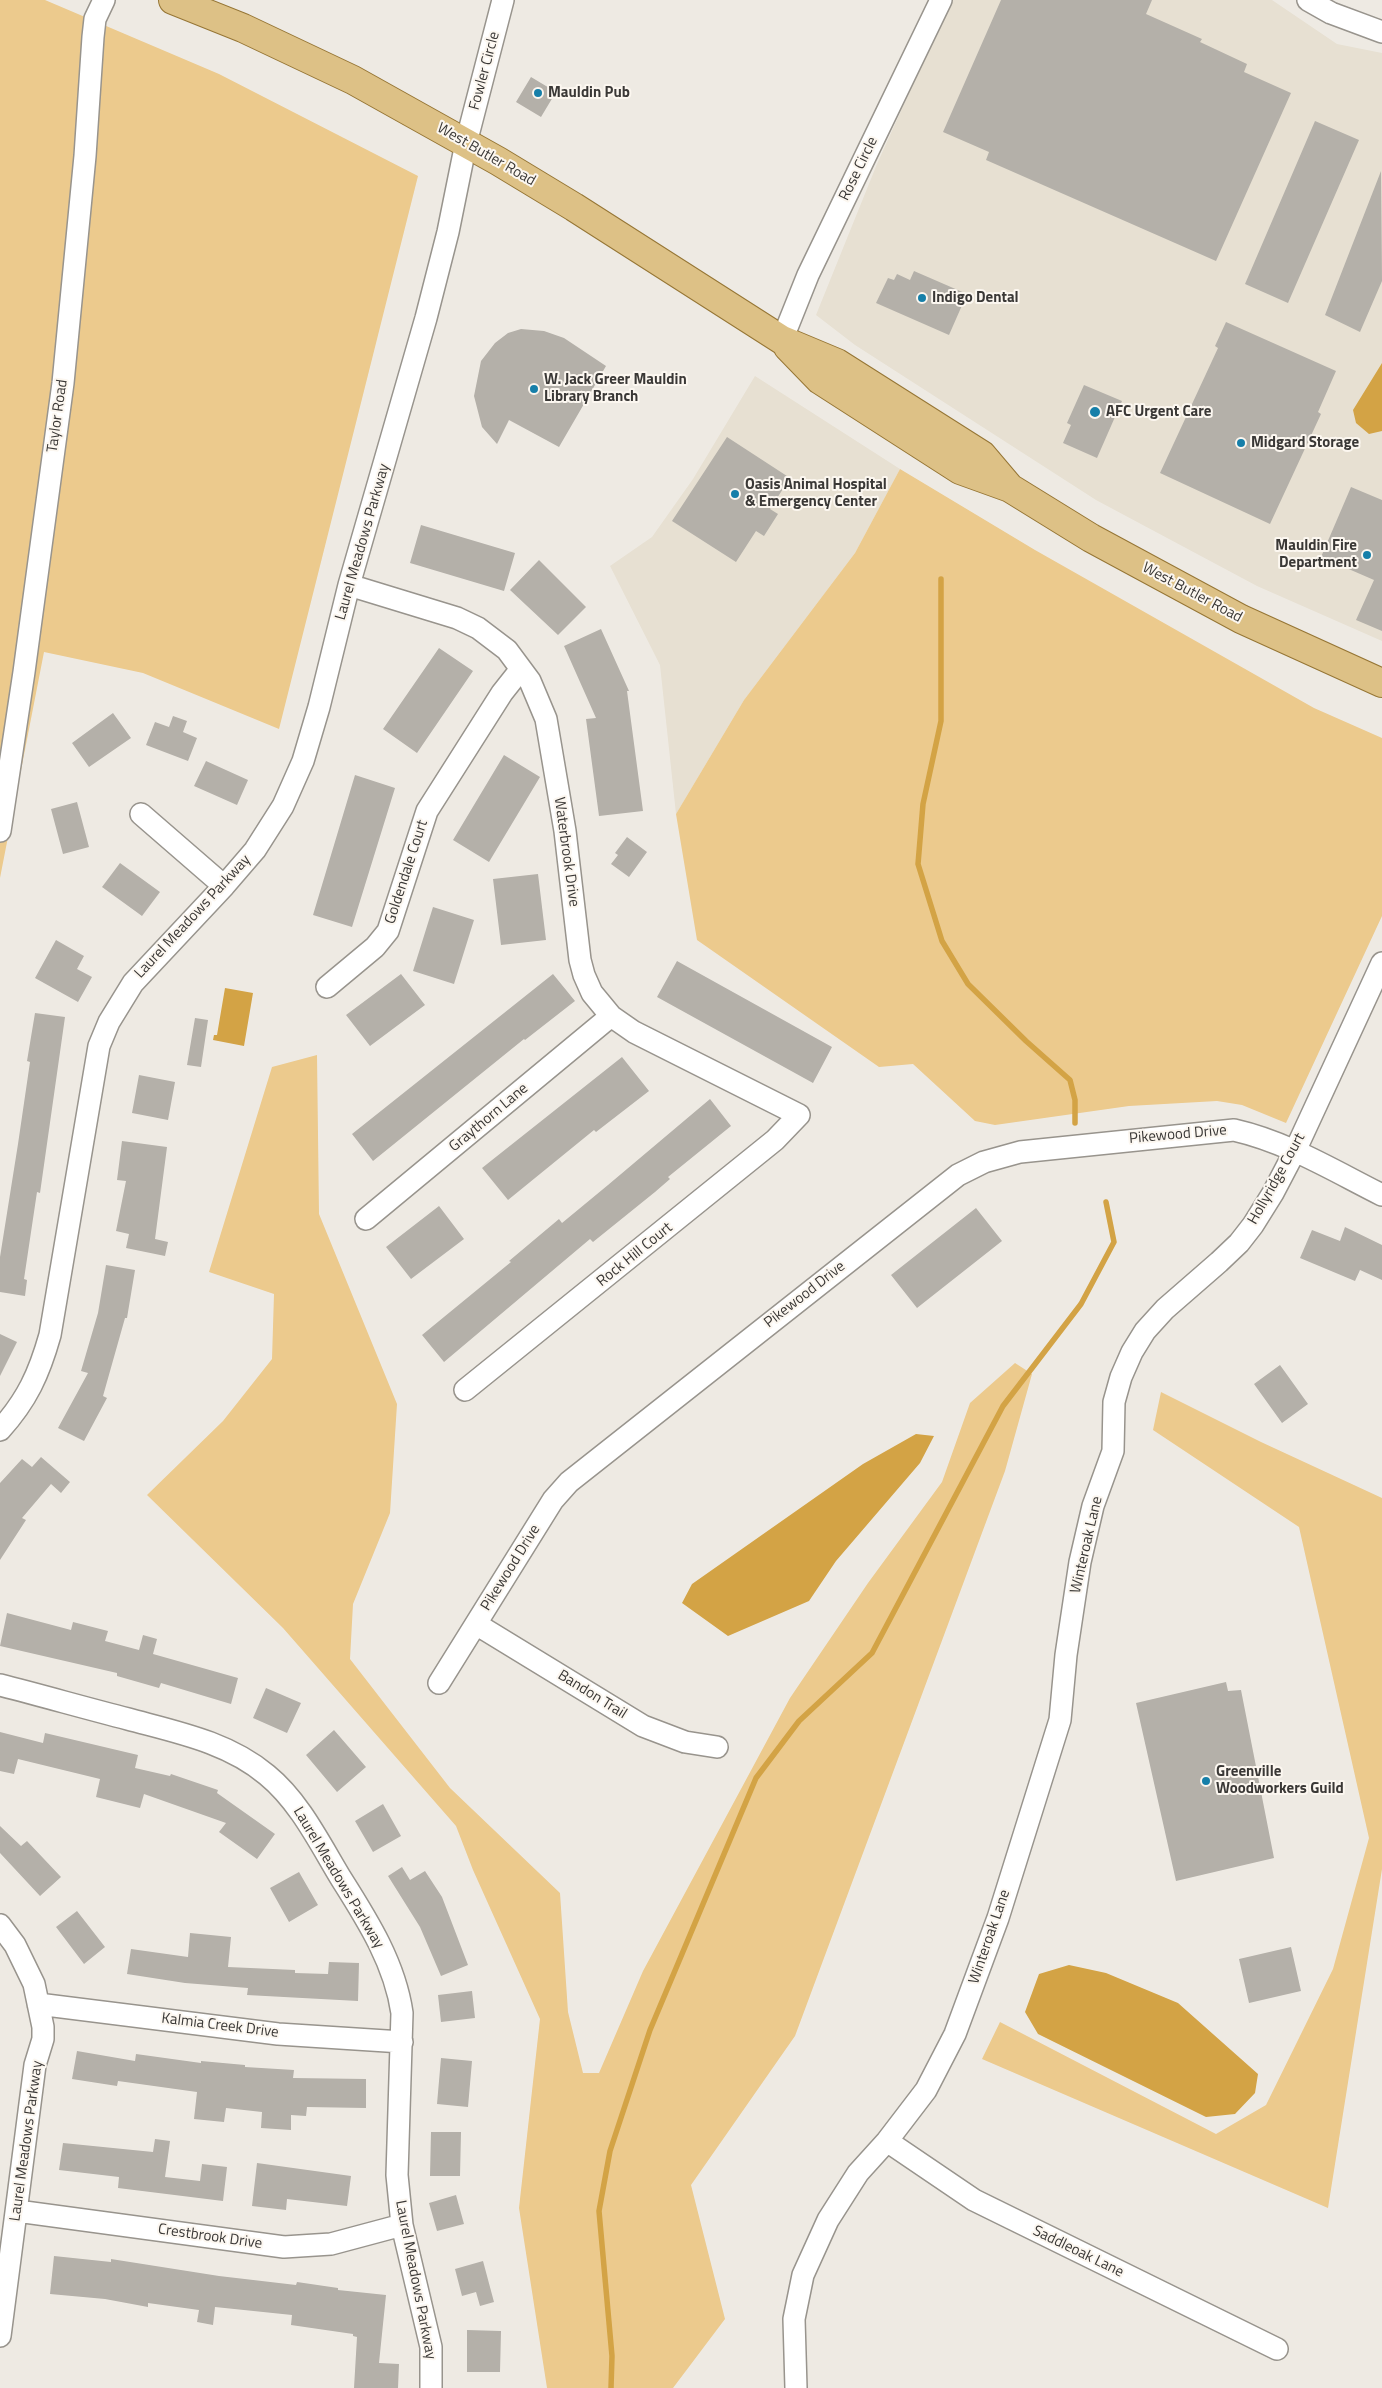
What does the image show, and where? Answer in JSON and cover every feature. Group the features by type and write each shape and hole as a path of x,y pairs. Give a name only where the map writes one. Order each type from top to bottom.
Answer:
{"main road":[{"name":"West Butler Road","path":"173,0 243,28 353,80 466,143 574,207 782,340 820,380 960,470 1010,488 1091,538 1187,592 1321,657 1382,683"}],"street":[{"name":"Taylor Road","path":"0,831 24,672 63,383 85,156 93,37 95,19 104,0"},
{"name":"Fowler Circle","path":"466,143 503,0"},
{"name":"Rose Circle","path":"782,340 808,275 941,0"},
{"path":"1308,0 1331,13 1382,32"},
{"name":"Laurel Meadows Parkway","path":"0,1430 28,1395 41,1368 50,1336 99,1046 109,1022 120,1001 147,966 224,886 265,835 294,784 319,707 349,585 426,318 448,232 466,143"},
{"name":"Waterbrook Drive","path":"349,585 458,618 478,628 507,650 530,682 546,719 565,831 580,960 592,993 611,1016 634,1032 799,1114"},
{"name":"Goldendale Court","path":"327,987 374,947 388,931 427,811 502,692 521,669"},
{"path":"141,814 224,886"},
{"name":"Hollyridge Court","path":"1113,1451 1114,1402 1121,1377 1132,1352 1145,1331 1165,1309 1239,1243 1273,1193 1295,1151 1382,963"},
{"name":"Graythorn Lane","path":"366,1219 611,1016"},
{"name":"Rock Hill Court","path":"465,1390 768,1146 799,1114"},
{"name":"Pikewood Drive","path":"439,1683 553,1500 569,1482 958,1175 984,1162 1020,1152 1234,1130 1262,1136 1382,1195"},
{"name":"Winteroak Lane","path":"799,2386 794,2319 803,2275 828,2220 858,2173 887,2141 926,2090 955,2034 998,1918 1060,1720 1066,1655 1080,1562 1093,1506 1113,1451"},
{"name":"Bandon Trail","path":"476,1624 642,1726 685,1742 717,1747"},
{"name":"Laurel Meadows Parkway","path":"0,1684 199,1738 247,1760 268,1776 299,1810 362,1912 386,1958 399,1994 402,2013 397,2175 402,2225 431,2347 431,2388"},
{"name":"Laurel Meadows Parkway","path":"0,1925 26,1964 34,1984 43,2039 35,2065 0,2336"},
{"name":"Kalmia Creek Drive","path":"38,2004 278,2034 402,2042"},
{"name":"Saddleoak Lane","path":"887,2141 974,2200 1277,2349"},
{"name":"Crestbrook Drive","path":"17,2212 284,2247 331,2244 402,2225"}],"shaded area":[{"path":"0,0 45,0 219,74 418,176 279,729 143,673 44,652 0,878"},
{"path":"951,0 1272,0 1337,44 1382,53 1382,641 1257,586 1096,500 855,345 816,315 877,164"},
{"path":"1382,363 1382,431 1369,434 1356,423 1353,410"},
{"path":"755,376 900,469 855,553 744,700 676,814 660,665 610,566 652,537 693,479"},
{"path":"900,469 1035,550 1314,708 1382,738 1382,916 1286,1123 1242,1105 1217,1101 1129,1106 995,1125 975,1121 913,1064 879,1067 697,940 676,814 744,700 855,553"},
{"path":"225,988 253,993 244,1046 213,1040 214,1035 217,1035"},
{"path":"317,1055 319,1214 397,1404 390,1513 353,1604 350,1659 450,1788 560,1893 568,2012 583,2073 599,2073 643,1971 790,1698 868,1583 942,1482 970,1403 1015,1363 1032,1374 1005,1471 795,2036 691,2185 725,2319 673,2388 547,2388 519,2208 540,2019 473,1870 456,1826 283,1628 147,1495 223,1421 272,1359 274,1294 209,1272 272,1067"},
{"path":"1161,1392 1261,1442 1382,1498 1382,1869 1328,2208 982,2059 1000,2022 1216,2134 1266,2105 1333,1969 1369,1838 1299,1527 1153,1430"},
{"path":"916,1434 934,1436 920,1463 836,1561 809,1601 728,1636 682,1603 692,1584 863,1464"},
{"path":"1069,1965 1106,1973 1178,2003 1258,2074 1255,2093 1235,2114 1206,2117 1038,2034 1025,2012 1039,1974"}],"building":[{"path":"1001,0 1152,0 1146,14 1202,39 1200,42 1247,64 1244,72 1291,93 1216,261 986,160 989,152 943,132"},
{"name":"Mauldin Pub","path":"531,77 556,92 541,117 516,102"},
{"path":"1315,121 1359,140 1288,303 1245,284"},
{"path":"1381,171 1382,281 1360,332 1325,315"},
{"name":"Indigo Dental","path":"914,271 967,294 949,335 876,303 888,278 894,280 897,274 910,280"},
{"name":"Midgard Storage","path":"1226,322 1336,371 1318,412 1321,414 1270,524 1160,473 1218,348 1215,346"},
{"name":"W. Jack Greer Mauldin Library Branch","path":"521,329 544,331 564,338 606,366 559,447 509,420 497,444 482,427 474,396 481,361 495,343 508,333"},
{"name":"AFC Urgent Care","path":"1084,385 1122,401 1097,458 1063,443 1071,425 1067,423"},
{"name":"Oasis Animal Hospital & Emergency Center","path":"727,437 790,478 770,509 778,514 764,536 756,531 736,562 672,521"},
{"path":"1351,487 1382,500 1382,631 1356,620 1374,580 1321,557"},
{"path":"421,525 515,553 504,591 410,563"},
{"path":"539,560 586,607 558,635 510,590"},
{"path":"601,629 629,691 627,691 643,811 599,816 586,719 596,718 564,646"},
{"path":"439,648 473,671 417,753 383,729"},
{"path":"113,713 131,738 89,767 72,743"},
{"path":"173,716 187,721 183,732 197,738 188,761 146,745 155,722 169,727"},
{"path":"504,755 540,777 489,862 453,840"},
{"path":"206,761 248,780 237,805 194,786"},
{"path":"355,775 395,788 352,927 313,915"},
{"path":"77,802 89,847 63,854 51,809"},
{"path":"627,837 647,852 629,877 611,864 618,855 615,853"},
{"path":"120,863 160,892 142,916 102,887"},
{"path":"538,874 546,940 501,945 493,879"},
{"path":"433,907 474,920 454,984 413,971"},
{"path":"56,940 84,956 77,969 92,977 78,1002 35,978"},
{"path":"677,961 832,1047 813,1083 657,997"},
{"path":"401,974 425,1005 370,1046 346,1015"},
{"path":"553,974 575,1001 524,1039 373,1161 352,1134"},
{"path":"35,1013 65,1017 40,1193 37,1192 24,1279 27,1280 25,1296 0,1292 0,1257 30,1062 27,1061"},
{"path":"195,1018 208,1020 201,1067 187,1065"},
{"path":"622,1057 649,1091 596,1132 594,1130 508,1200 482,1168"},
{"path":"139,1075 175,1082 168,1120 132,1113"},
{"path":"710,1099 731,1126 668,1177 670,1179 655,1192 593,1242 590,1239 444,1362 422,1335 511,1262 509,1261 559,1219 562,1223"},
{"path":"122,1141 167,1147 155,1239 168,1242 165,1256 126,1248 129,1234 116,1231 126,1181 117,1180"},
{"path":"439,1206 464,1239 411,1279 386,1247"},
{"path":"976,1208 1002,1241 917,1308 891,1275"},
{"path":"1345,1227 1382,1245 1382,1280 1360,1270 1355,1281 1300,1258 1312,1230 1340,1241"},
{"path":"106,1265 135,1270 127,1318 125,1318 103,1396 107,1398 84,1441 58,1428 88,1373 81,1371 98,1313"},
{"path":"0,1334 17,1342 0,1376"},
{"path":"1280,1365 1308,1404 1282,1423 1254,1384"},
{"path":"41,1457 70,1482 61,1493 51,1484 22,1518 26,1520 0,1560 0,1483 22,1459 32,1467"},
{"path":"7,1613 71,1630 73,1622 108,1631 105,1641 139,1650 143,1635 157,1639 153,1654 238,1678 231,1704 161,1683 159,1688 117,1676 117,1673 0,1646"},
{"name":"Greenville Woodworkers Guild","path":"1226,1682 1228,1691 1241,1690 1274,1858 1176,1881 1136,1703"},
{"path":"266,1688 301,1703 287,1733 253,1718"},
{"path":"334,1730 366,1767 337,1792 306,1755"},
{"path":"0,1732 43,1743 45,1733 138,1755 135,1768 170,1776 171,1774 218,1790 217,1793 275,1834 257,1859 219,1832 226,1823 144,1794 140,1808 96,1797 100,1779 18,1759 14,1774 0,1771"},
{"path":"383,1804 401,1836 373,1852 355,1821"},
{"path":"0,1826 21,1846 27,1841 61,1877 40,1896 0,1853"},
{"path":"402,1867 410,1880 425,1871 442,1897 468,1965 441,1976 420,1927 388,1876"},
{"path":"299,1872 318,1905 289,1922 270,1888"},
{"path":"77,1911 105,1947 84,1964 56,1927"},
{"path":"190,1933 231,1937 228,1967 295,1970 295,1973 328,1974 329,1962 359,1963 358,2001 247,1995 248,1988 185,1983 127,1974 131,1949 188,1957"},
{"path":"1291,1947 1301,1991 1249,2003 1239,1959"},
{"path":"472,1991 475,2018 441,2022 438,1995"},
{"path":"77,2051 135,2061 136,2054 201,2063 201,2061 245,2065 245,2067 294,2070 293,2078 366,2079 366,2108 307,2107 306,2116 291,2115 291,2130 261,2128 262,2112 226,2108 224,2122 194,2119 197,2092 118,2081 117,2086 72,2079"},
{"path":"441,2058 472,2061 468,2107 437,2104"},
{"path":"431,2132 461,2132 460,2176 430,2176"},
{"path":"155,2139 170,2141 165,2177 200,2181 202,2164 227,2167 223,2201 118,2188 119,2177 59,2170 63,2143 153,2152"},
{"path":"257,2163 351,2176 347,2206 287,2199 286,2210 252,2206"},
{"path":"456,2195 464,2224 437,2231 429,2203"},
{"path":"54,2256 111,2262 111,2259 219,2276 296,2285 297,2282 338,2288 338,2290 386,2295 379,2363 399,2364 398,2388 354,2388 357,2337 353,2336 353,2334 291,2325 292,2315 215,2307 213,2325 197,2322 199,2310 148,2303 148,2307 105,2299 50,2294"},
{"path":"483,2261 494,2302 480,2306 476,2292 462,2296 455,2269"},
{"path":"467,2330 501,2331 500,2372 467,2372"}],"waterway":[{"path":"941,579 941,721 923,804 918,864 942,941 968,984 1026,1041 1070,1080 1075,1100 1075,1123"},
{"path":"611,2388 612,2356 599,2211 610,2151 650,2030 756,1778 799,1721 872,1653 1003,1406 1081,1304 1114,1242 1106,1202"}],"place":[{"name":"Mauldin Pub","path":"538,93"},
{"name":"Indigo Dental","path":"922,298"},
{"name":"W. Jack Greer Mauldin Library Branch","path":"534,389"},
{"name":"AFC Urgent Care","path":"1095,412"},
{"name":"Midgard Storage","path":"1241,443"},
{"name":"Oasis Animal Hospital & Emergency Center","path":"735,494"},
{"name":"Mauldin Fire Department","path":"1367,555"},
{"name":"Greenville Woodworkers Guild","path":"1206,1781"}]}
